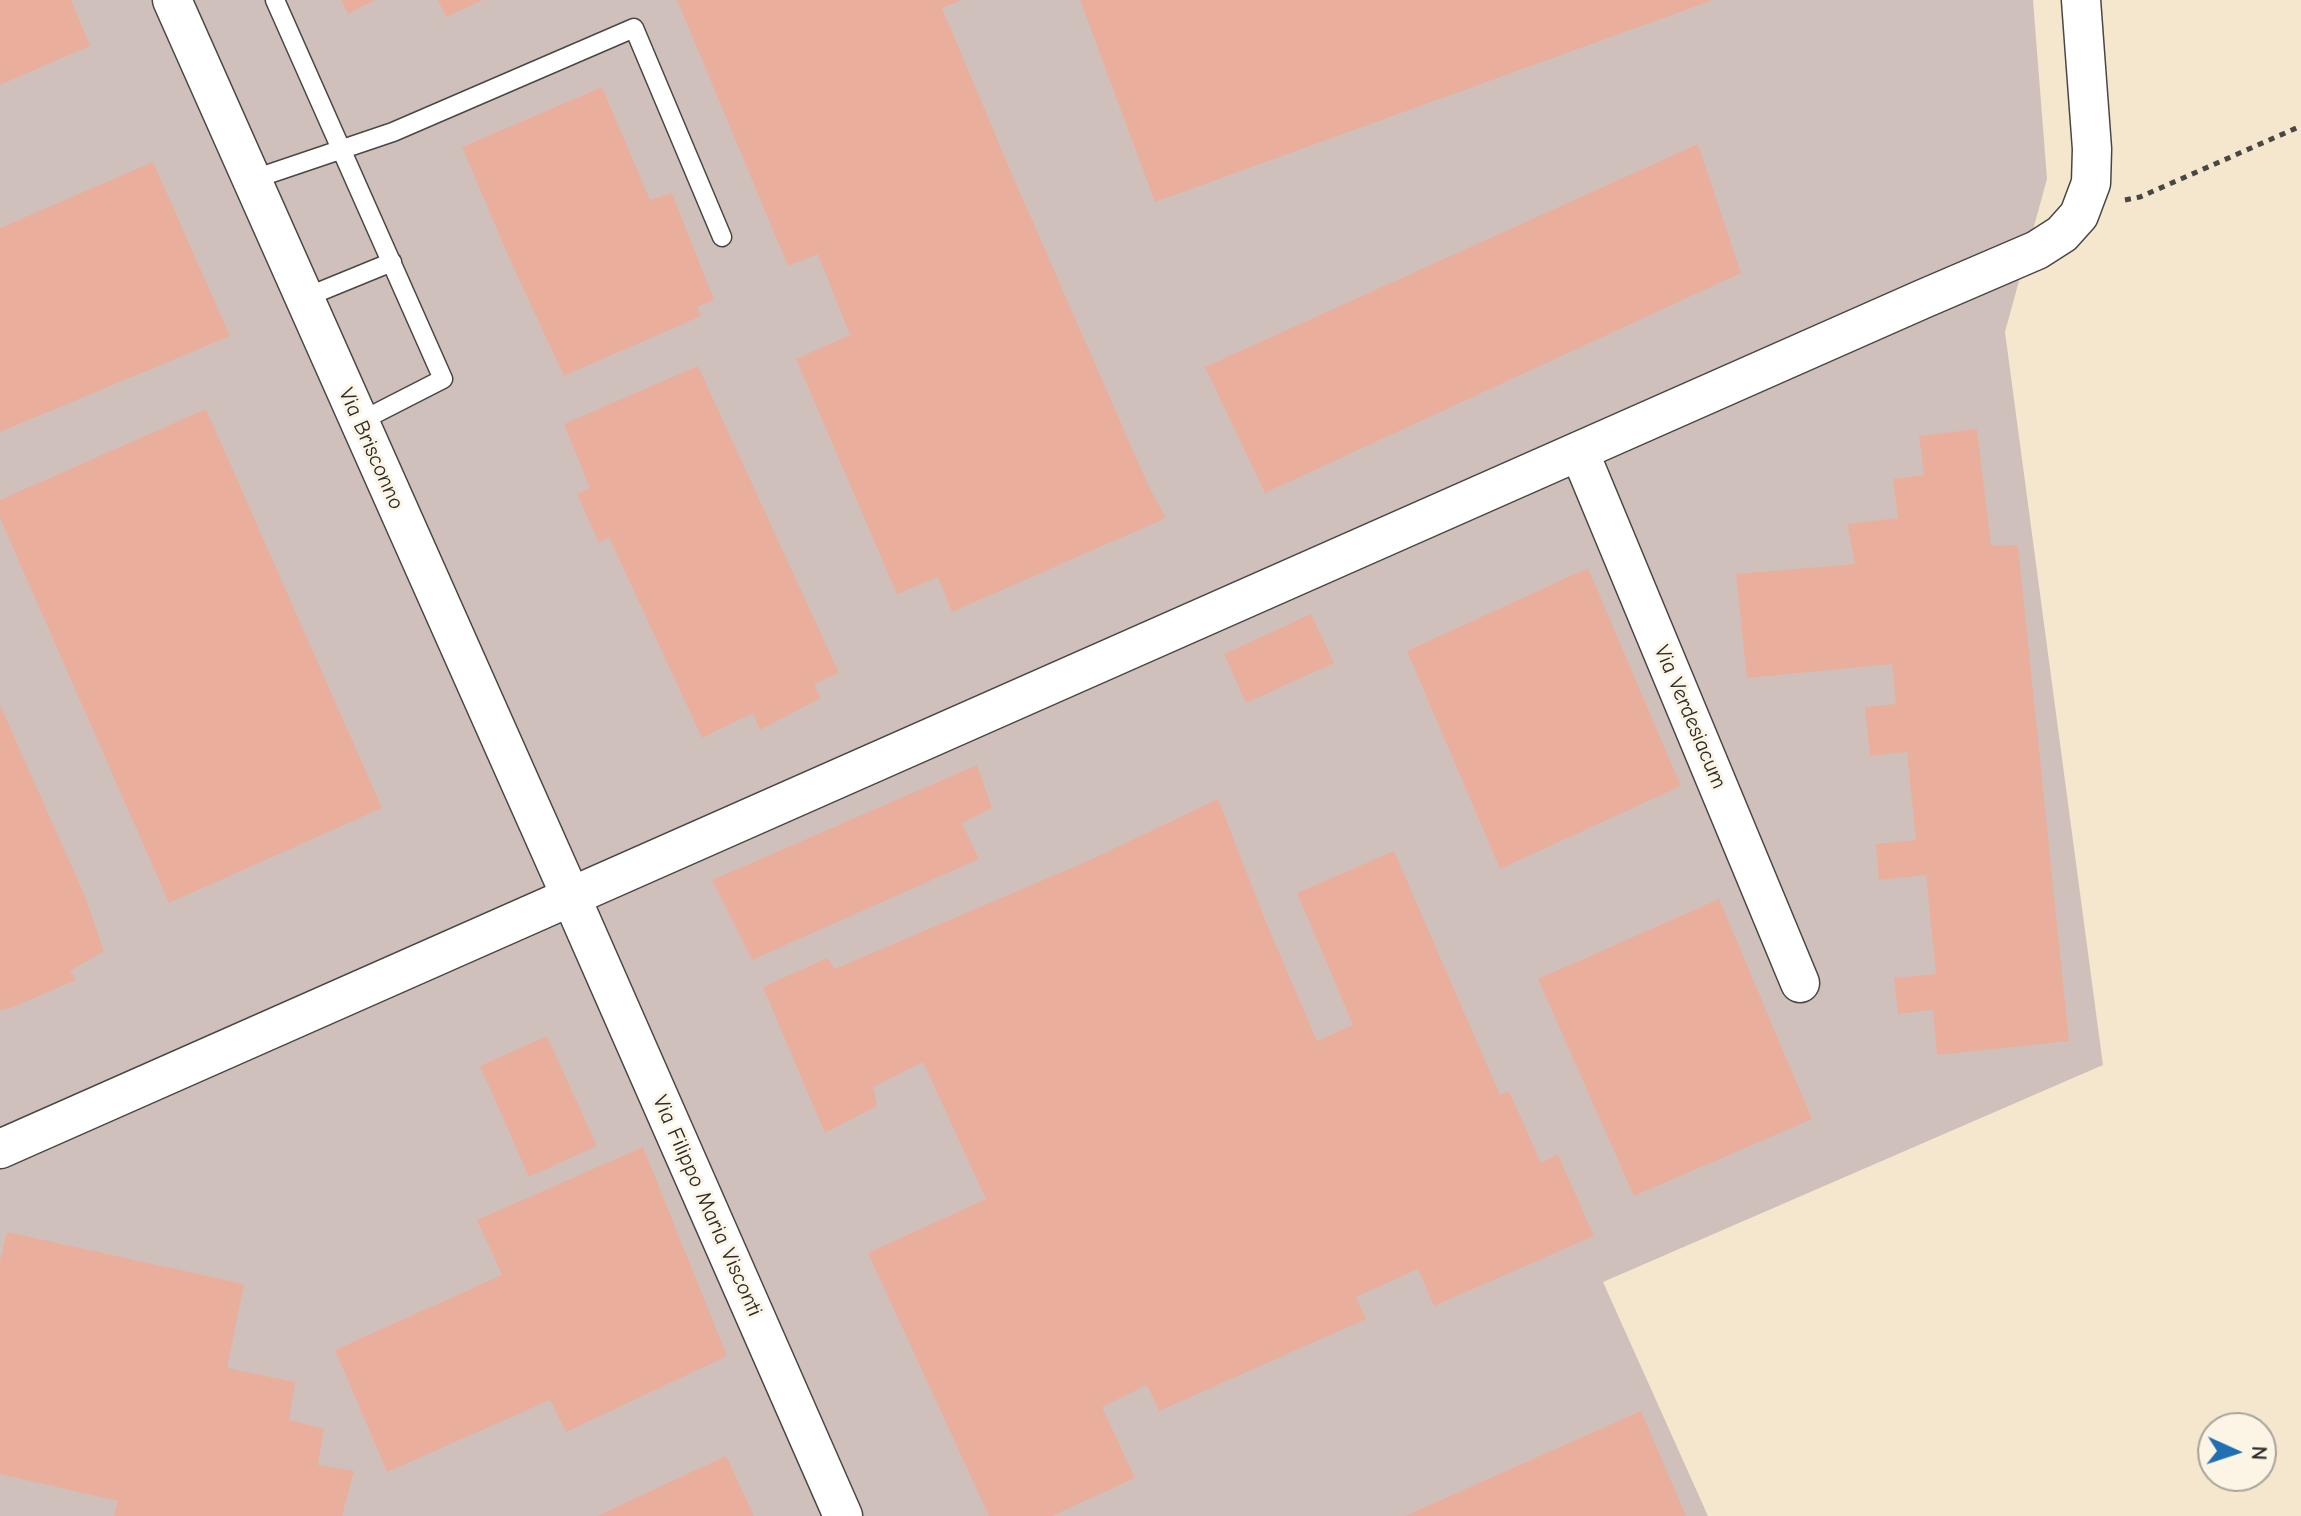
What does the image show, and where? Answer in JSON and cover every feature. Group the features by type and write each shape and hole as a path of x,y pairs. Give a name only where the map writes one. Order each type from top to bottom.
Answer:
{"street":[{"name":"Via Brisconno","path":"172,0 571,897"},
{"path":"0,1149 2037,250 2062,234 2079,215 2091,183 2092,149 2081,0"},
{"name":"Via Verdesiacum","path":"1579,451 1800,983"},
{"name":"Via Filippo Maria Visconti","path":"571,897 843,1516"}],"lane":[{"path":"275,0 443,379 359,422"},
{"path":"251,180 393,132 634,28 722,237"},
{"path":"304,298 392,262"}],"path":[{"path":"2085,202 2112,203 2140,197 2301,126"}],"shaded area":[{"path":"0,0 2033,0 2047,179 2005,332 2103,1065 1603,1282 1708,1516 0,1516"}],"building":[{"path":"0,0 71,0 90,46 0,85"},
{"path":"341,0 375,0 348,14"},
{"path":"438,0 483,0 446,17"},
{"path":"677,0 962,0 942,8 1149,487 1166,518 952,612 938,577 897,594 796,359 850,335 818,254 788,266"},
{"path":"1080,0 1713,0 1155,202"},
{"path":"602,87 650,200 672,193 714,300 697,307 701,316 564,376 462,147"},
{"path":"1698,144 1741,273 1265,493 1205,367"},
{"path":"153,162 230,336 0,432 0,228"},
{"path":"698,366 839,673 814,684 821,698 760,730 753,713 702,738 609,537 599,543 577,494 590,488 564,424"},
{"path":"206,409 382,808 169,903 0,518 0,500"},
{"path":"1977,429 1991,546 2018,545 2069,1041 1937,1055 1933,1010 1898,1014 1894,978 1936,974 1926,875 1879,880 1876,844 1916,840 1907,752 1870,756 1865,707 1896,704 1892,664 1747,678 1736,574 1855,564 1847,524 1898,518 1893,479 1924,475 1919,436"},
{"path":"1588,568 1681,786 1500,869 1407,651"},
{"path":"1311,614 1334,663 1246,703 1224,654"},
{"path":"0,705 84,894 104,951 70,971 76,980 0,1010"},
{"path":"977,765 992,808 962,823 979,859 752,960 712,880"},
{"path":"1218,799 1317,1041 1353,1025 1297,893 1394,851 1500,1095 1509,1091 1541,1163 1558,1155 1594,1236 1434,1306 1418,1269 1356,1297 1366,1319 1159,1411 1147,1385 1102,1407 1135,1478 1052,1516 989,1516 868,1253 986,1199 923,1062 873,1087 877,1106 825,1133 763,987 827,958 835,969 1088,861"},
{"path":"1719,899 1812,1119 1634,1196 1538,979"},
{"path":"547,1036 597,1146 529,1177 480,1066"},
{"path":"643,1147 727,1356 566,1432 550,1400 387,1472 335,1350 502,1275 477,1220"},
{"path":"7,1232 244,1284 227,1368 295,1382 289,1420 324,1429 318,1465 354,1471 342,1516 114,1516 118,1501 0,1474 0,1261"},
{"path":"1641,1411 1686,1516 1405,1516"},
{"path":"726,1456 754,1516 597,1516"}]}
